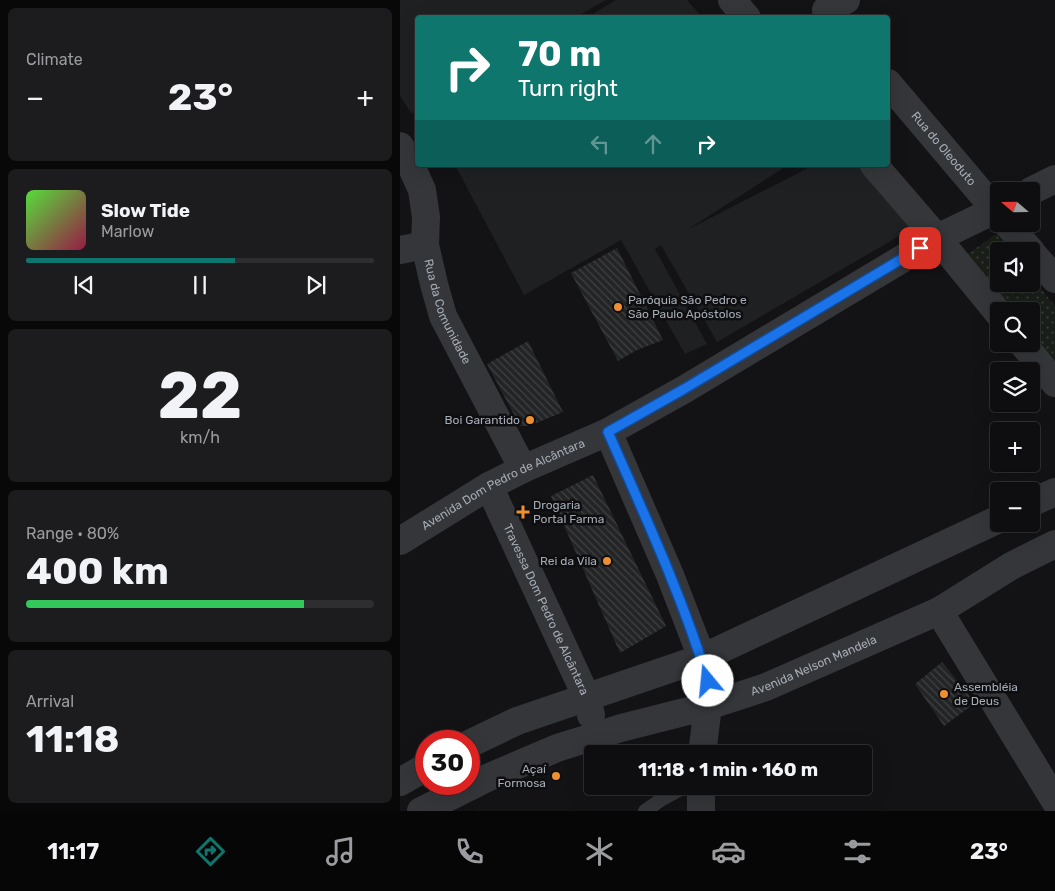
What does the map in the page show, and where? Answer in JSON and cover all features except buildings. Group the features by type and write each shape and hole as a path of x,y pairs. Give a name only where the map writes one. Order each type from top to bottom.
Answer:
{"street":[{"path":"732,0 744,15"},
{"name":"Rua do Oleoduto","path":"890,85 990,202"},
{"name":"Rua da Comunidade","path":"400,146 422,190 426,217 413,247 434,284 443,316 523,469"},
{"path":"876,167 990,303"},
{"path":"1040,186 1055,179"},
{"name":"Avenida Dom Pedro de Alcântara","path":"400,541 489,486 608,432 684,389 937,238 990,218"},
{"name":"Rua do Oleoduto","path":"1015,232 1023,242"},
{"name":"Rua do Oleoduto","path":"1040,262 1055,279"},
{"path":"1030,352 1055,383"},
{"path":"608,432 670,575 702,658 708,681 708,706 703,745"},
{"name":"Travessa Dom Pedro de Alcântara","path":"489,486 587,698 594,736"},
{"path":"1040,500 1055,492"},
{"path":"480,739 517,721 702,658 990,523"},
{"name":"Avenida Nelson Mandela","path":"438,807 487,778 557,748 621,728 708,706 766,687 939,611 1011,566 1055,544"},
{"path":"939,611 1055,801"},
{"path":"400,782 415,773"},
{"path":"701,795 701,811"}],"lane":[{"path":"645,811 669,795"}],"shaded area":[{"path":"400,0 606,0 580,15 415,15 415,112 412,114 400,96"},
{"path":"616,0 687,0 700,15 591,15"},
{"path":"456,167 785,167 687,230 810,167 863,167 913,228 717,342 661,245 655,249 707,344 685,354 621,240 524,295"},
{"path":"996,234 1003,242 990,242 990,292 962,258"},
{"path":"1040,288 1055,306 1055,371 1039,352 1040,302 999,302 990,292 1040,292"}],"place":[{"name":"Paróquia São Pedro e São Paulo Apóstolos","path":"618,307"},
{"name":"Boi Garantido","path":"530,420"},
{"name":"Drogaria Portal Farma","path":"523,512"},
{"name":"Rei da Vila","path":"607,561"},
{"name":"Assembléia de Deus","path":"944,694"},
{"name":"Açaí Formosa","path":"556,776"}],"route":[{"path":"708,681 702,658 670,575 608,432 684,389 920,248"}]}
